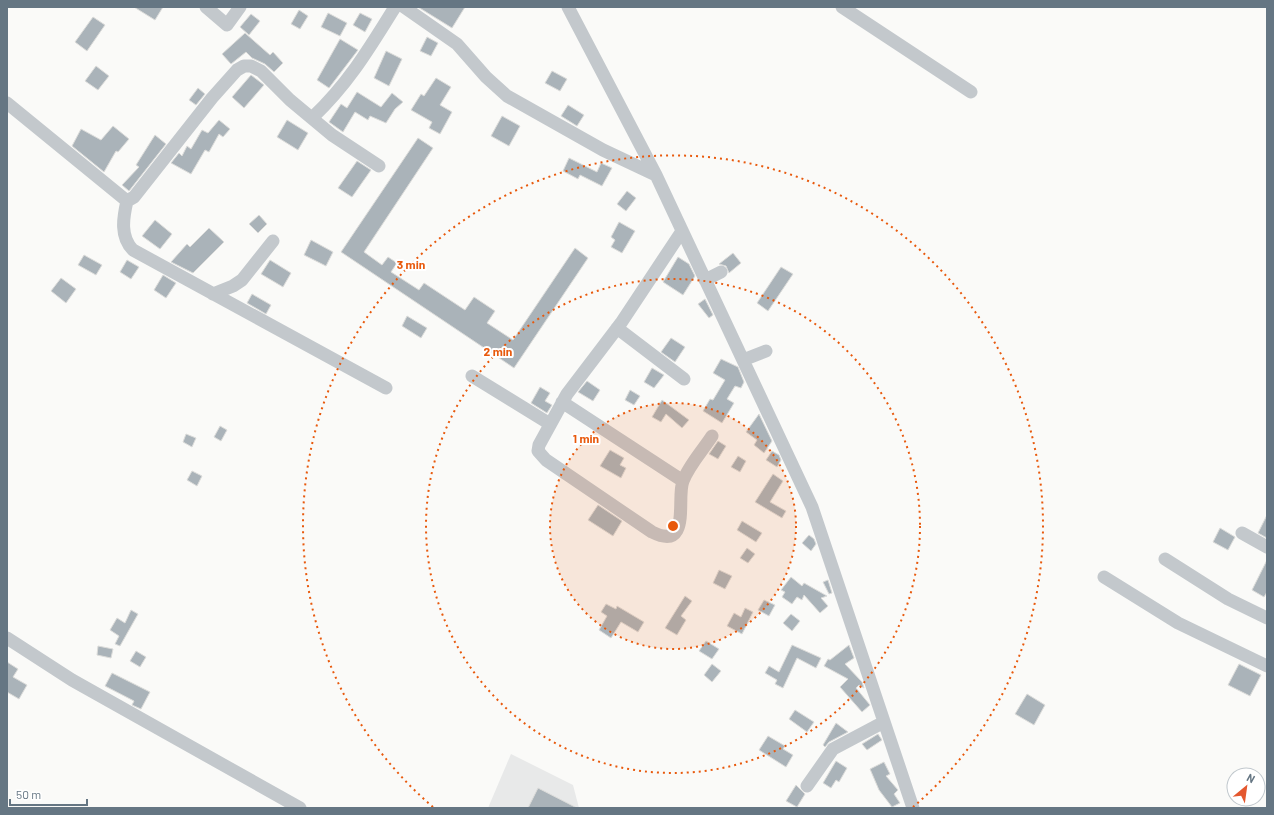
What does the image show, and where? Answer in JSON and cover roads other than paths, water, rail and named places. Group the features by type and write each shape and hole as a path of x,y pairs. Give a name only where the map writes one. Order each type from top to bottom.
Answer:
{"street":[{"path":"206,7 227,25 240,7"},
{"path":"312,118 343,87 364,59 395,7"},
{"path":"404,7 457,44 486,77 507,96 603,150 656,175"},
{"path":"568,7 656,175 682,231 713,276 754,356 812,507 913,808"},
{"path":"842,7 971,92"},
{"path":"379,166 332,135 261,71 251,66 244,66 237,70 212,98 134,197 128,201 123,219 125,239 128,245 142,255 386,388"},
{"path":"7,102 128,201"},
{"path":"682,231 617,328 562,402 538,445 538,451 542,458 652,532 663,537 674,533 680,522 683,481 712,436"},
{"path":"213,294 233,286 242,280 273,241"},
{"path":"617,328 684,379"},
{"path":"472,376 550,424"},
{"path":"562,402 683,481"},
{"path":"1242,533 1267,547"},
{"path":"1164,559 1228,598 1267,618"},
{"path":"1104,577 1178,623 1267,666"},
{"path":"7,638 72,680 300,808"},
{"path":"807,786 833,749 884,722"}]}
